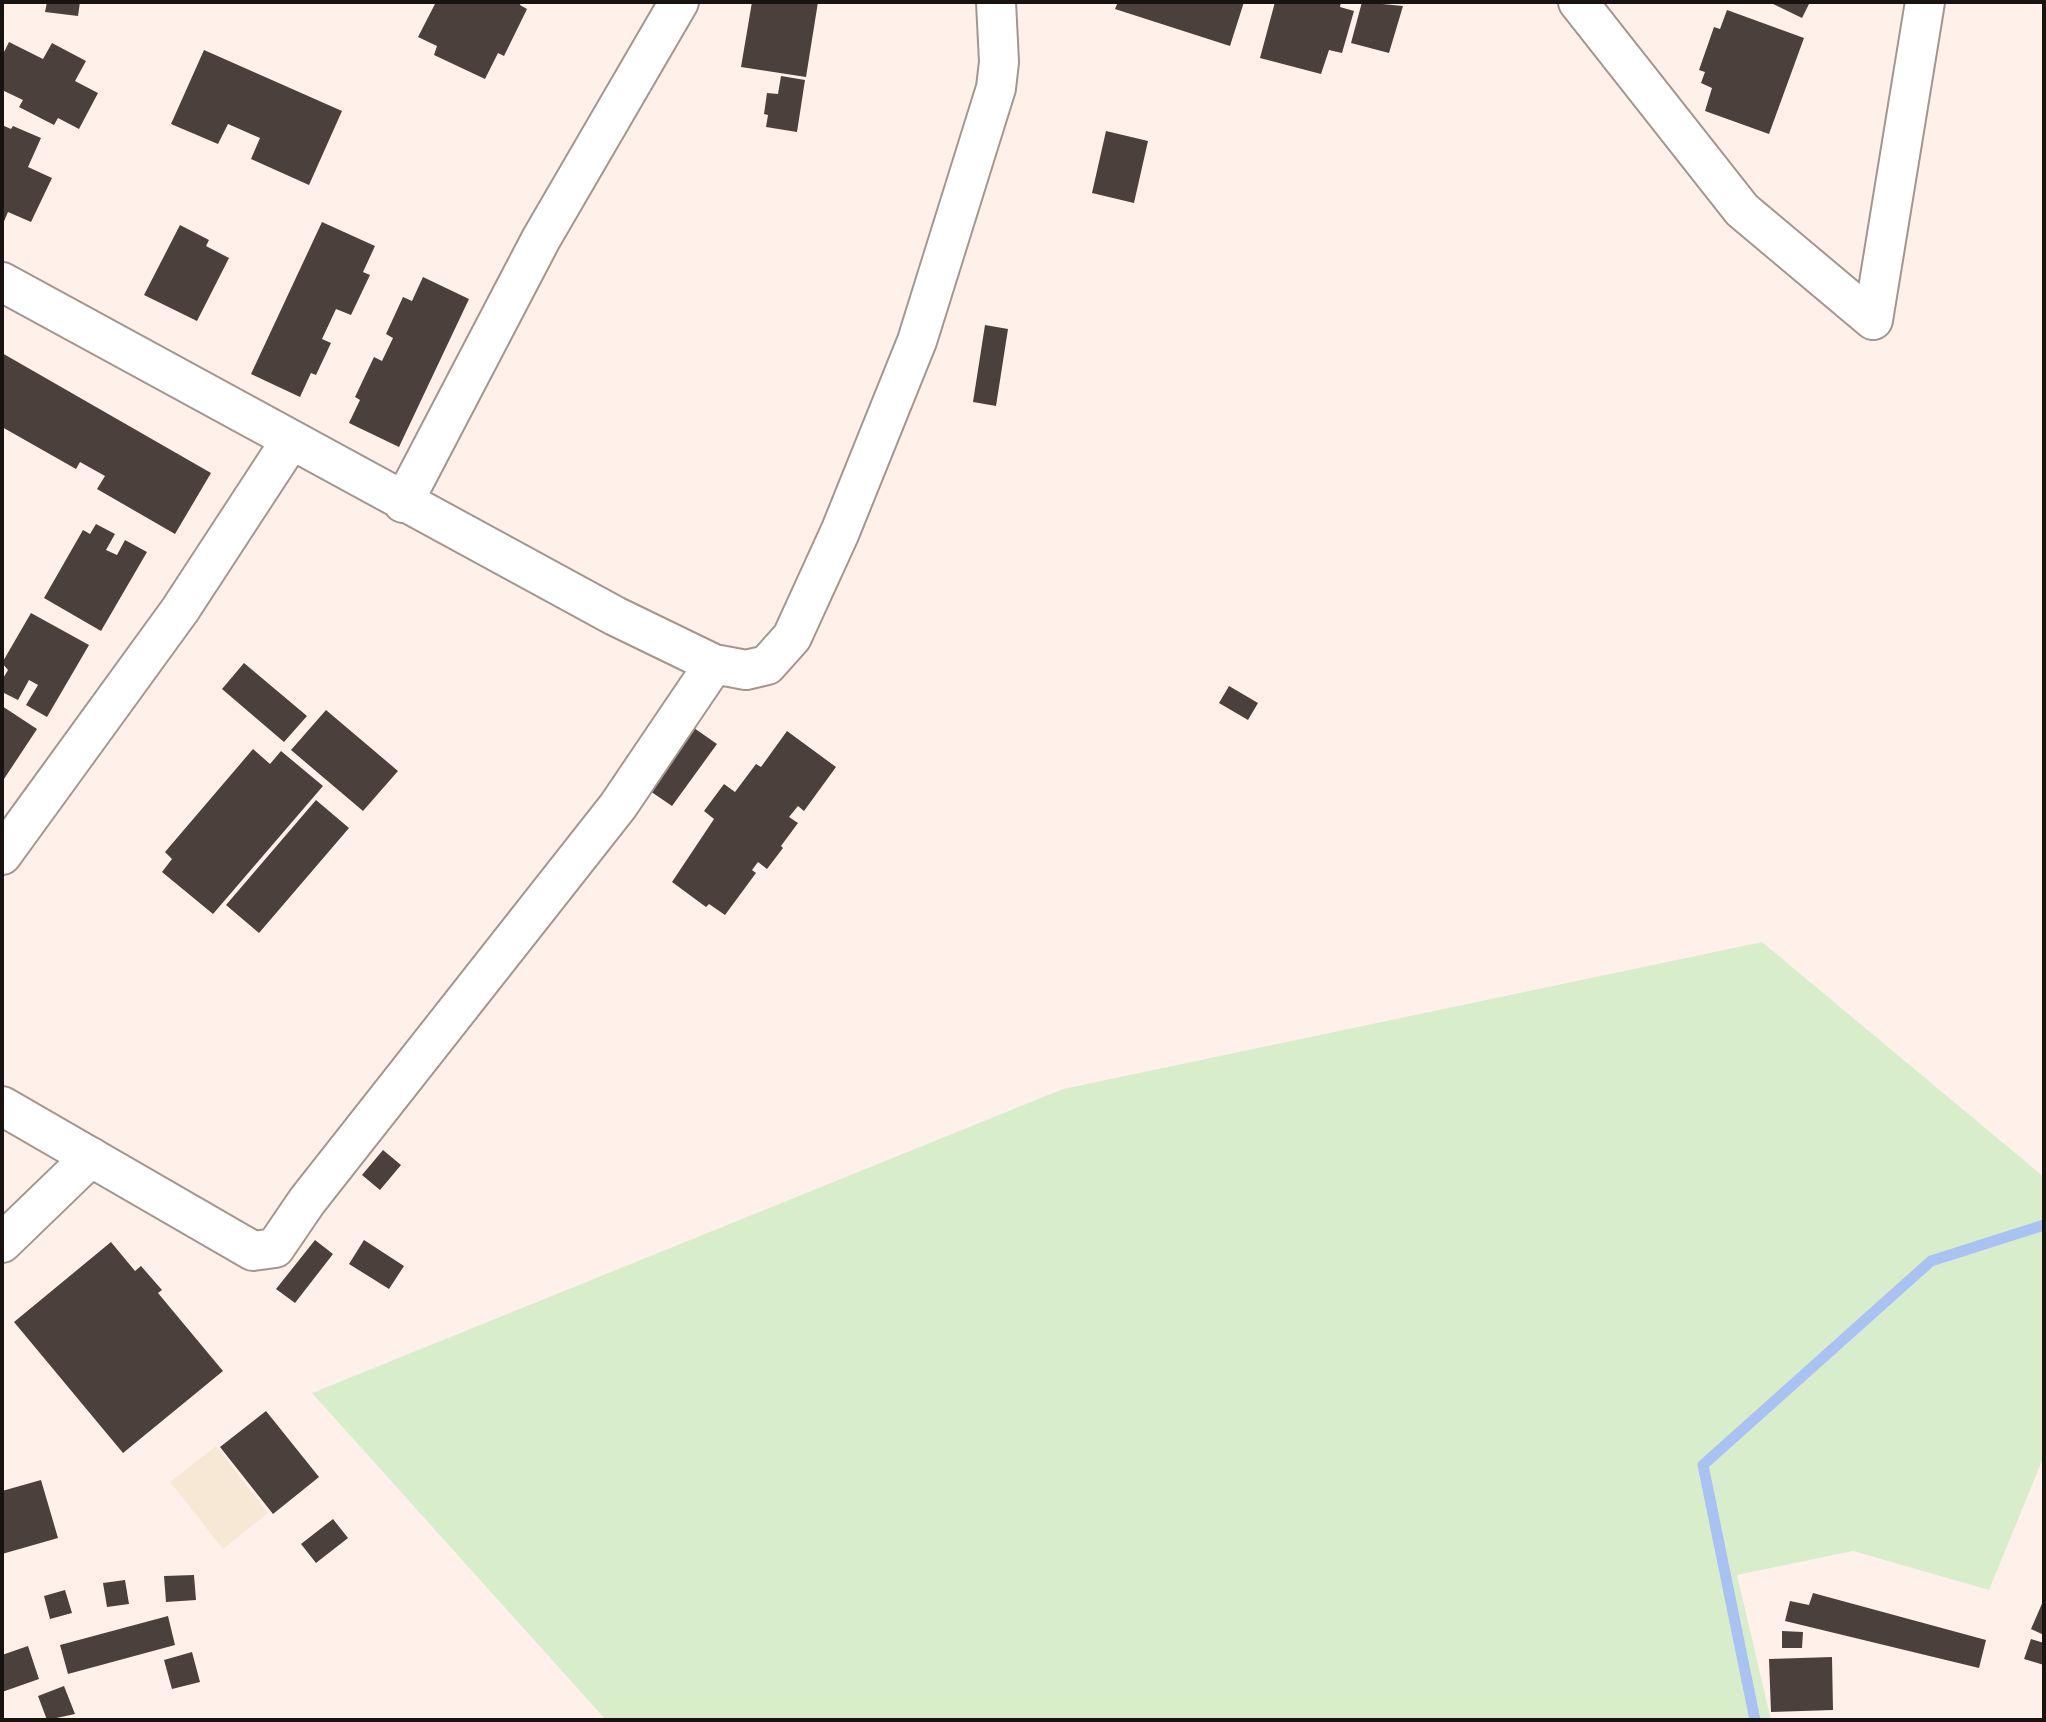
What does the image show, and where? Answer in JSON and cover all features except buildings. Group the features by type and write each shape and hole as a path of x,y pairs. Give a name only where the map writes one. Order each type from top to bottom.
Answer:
{"street":[{"path":"403,503 541,239 679,2"},
{"path":"2,282 615,616 714,664 746,670 767,665 792,637 840,532 917,341 983,134 999,62 996,2"},
{"path":"1578,2 1742,210 1873,320 1925,2"},
{"path":"2,855 180,610 291,440"},
{"path":"2,1106 253,1251 275,1248 307,1201 618,806 714,664"},
{"path":"2,1243 91,1157"}],"shaded area":[{"path":"216,1446 268,1513 223,1549 170,1482"}],"green space":[{"path":"1762,942 2044,1177 2044,1456 1989,1590 1853,1551 1737,1575 1771,1720 606,1720 312,1393 1063,1089"}],"waterway":[{"path":"1755,1720 1703,1465 1931,1261 2044,1225"}]}
